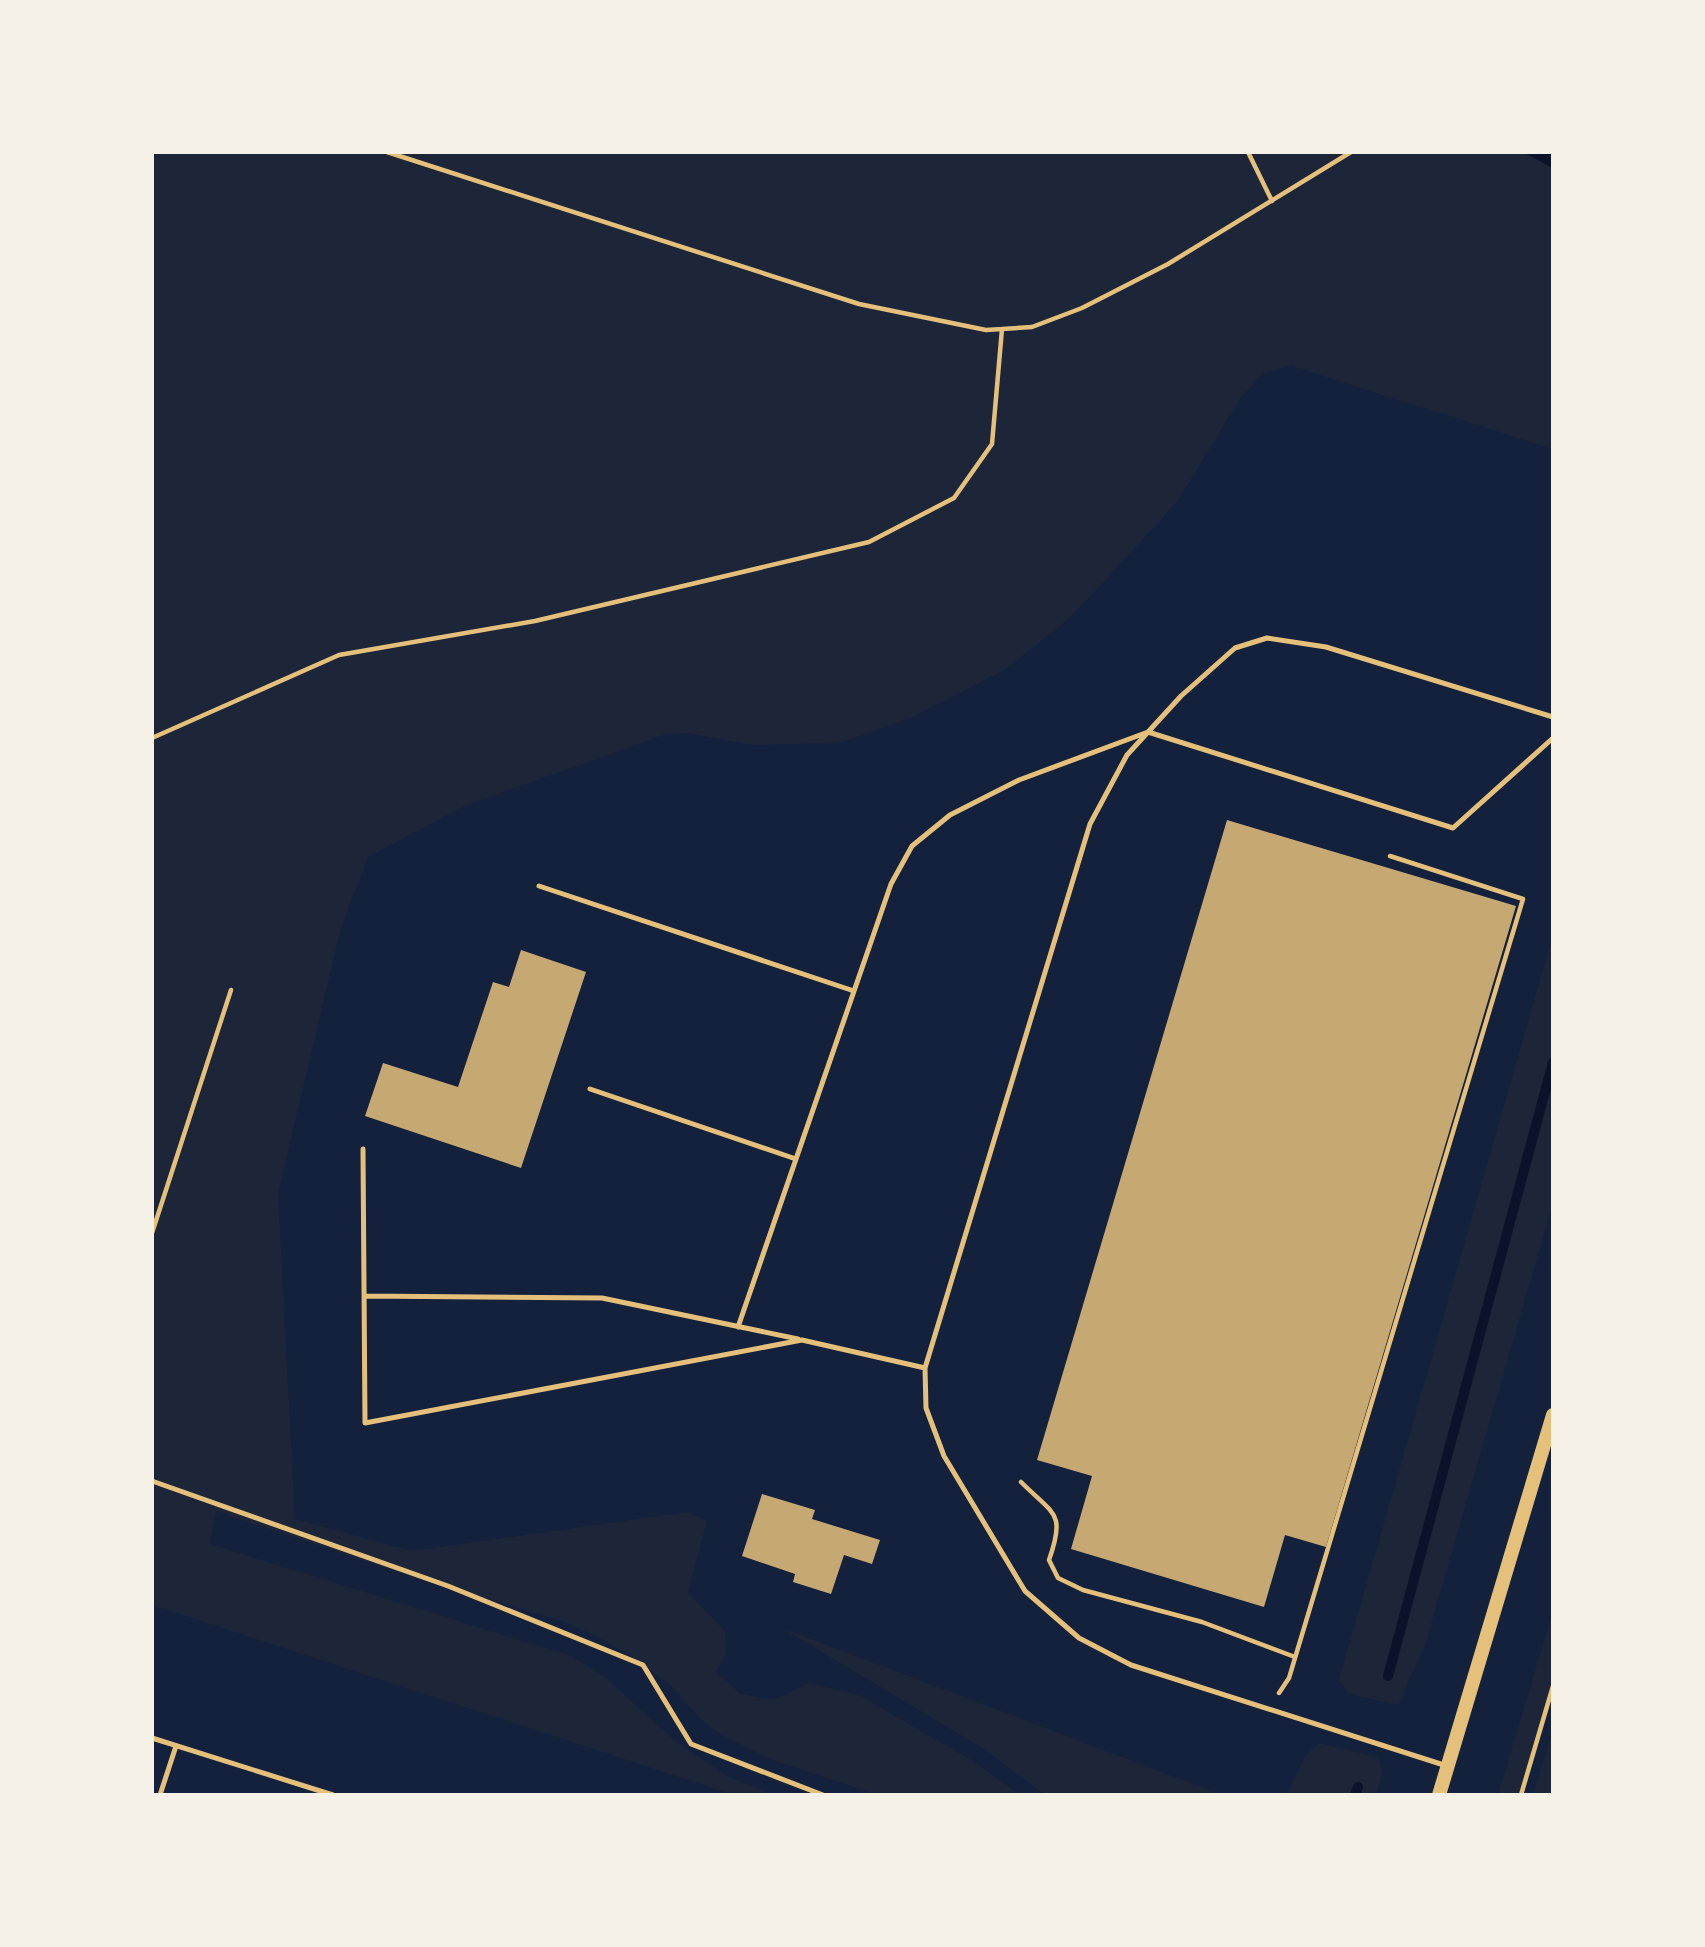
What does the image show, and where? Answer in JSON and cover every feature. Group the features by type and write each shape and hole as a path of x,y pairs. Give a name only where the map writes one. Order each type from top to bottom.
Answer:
{"main road":[{"path":"1439,1795 1553,1415"}],"lane":[{"path":"1447,1766 1131,1665 1079,1638 1025,1591 944,1456 926,1408 925,1368 1090,824 1127,755 1181,696 1235,648 1267,638 1326,647 1553,718"},
{"path":"738,1327 891,884 912,846 950,816 1019,780 1148,732 1453,828 1553,738"},
{"path":"539,886 854,991"},
{"path":"590,1089 796,1159"},
{"path":"363,1149 365,1423 802,1340"},
{"path":"364,1296 602,1298 925,1368"},
{"path":"152,1481 448,1586 643,1665 691,1744 823,1795"},
{"path":"152,1738 332,1795"},
{"path":"160,1795 176,1746"}],"path":[{"path":"387,152 859,304 986,330 1032,327 1082,308 1168,264 1351,152"},
{"path":"1248,152 1272,201"},
{"path":"152,738 339,655 536,621 869,542 954,498 992,444 1002,329"},
{"path":"1268,1709 1289,1678 1523,899 1390,856"},
{"path":"152,1233 232,989"},
{"path":"1021,1482 1058,1518 1059,1531 1049,1560 1058,1578 1083,1590 1202,1622 1294,1657"},
{"path":"1521,1795 1553,1686"}],"shaded area":[{"path":"152,152 1523,152 1553,168 1553,449 1292,366 1263,373 1241,397 1177,502 1072,616 1006,669 913,717 838,743 752,745 688,733 664,735 464,806 368,857 340,931 278,1194 295,1519 412,1551 687,1512 707,1521 688,1592 725,1631 726,1655 716,1672 741,1694 774,1700 808,1683 859,1695 971,1760 1021,1795 879,1795 770,1759 724,1736 704,1722 668,1683 631,1656 596,1636 562,1621 410,1576 216,1511 210,1544 571,1656 605,1677 675,1741 727,1776 775,1795 734,1795 152,1605"},
{"path":"1523,152 1553,152 1553,168"},
{"path":"1553,935 1553,1203 1424,1648 1398,1705 1349,1694 1339,1680"},
{"path":"1553,1611 1553,1684 1520,1795 1498,1795"},
{"path":"782,1628 1222,1795 1045,1795 984,1749"},
{"path":"1553,1729 1553,1795 1533,1795"},
{"path":"1319,1743 1377,1757 1383,1771 1376,1795 1287,1795 1304,1757"}],"building":[{"path":"1227,820 1516,906 1326,1547 1285,1535 1264,1607 1071,1549 1092,1476 1037,1460"},
{"path":"521,950 586,972 521,1168 365,1116 383,1063 458,1087 493,982 509,987"},
{"path":"762,1494 815,1510 812,1519 880,1540 872,1564 844,1555 831,1594 793,1582 795,1574 742,1556"}],"waterway":[{"path":"1388,1676 1553,1062"},
{"path":"1355,1795 1358,1787"}]}
